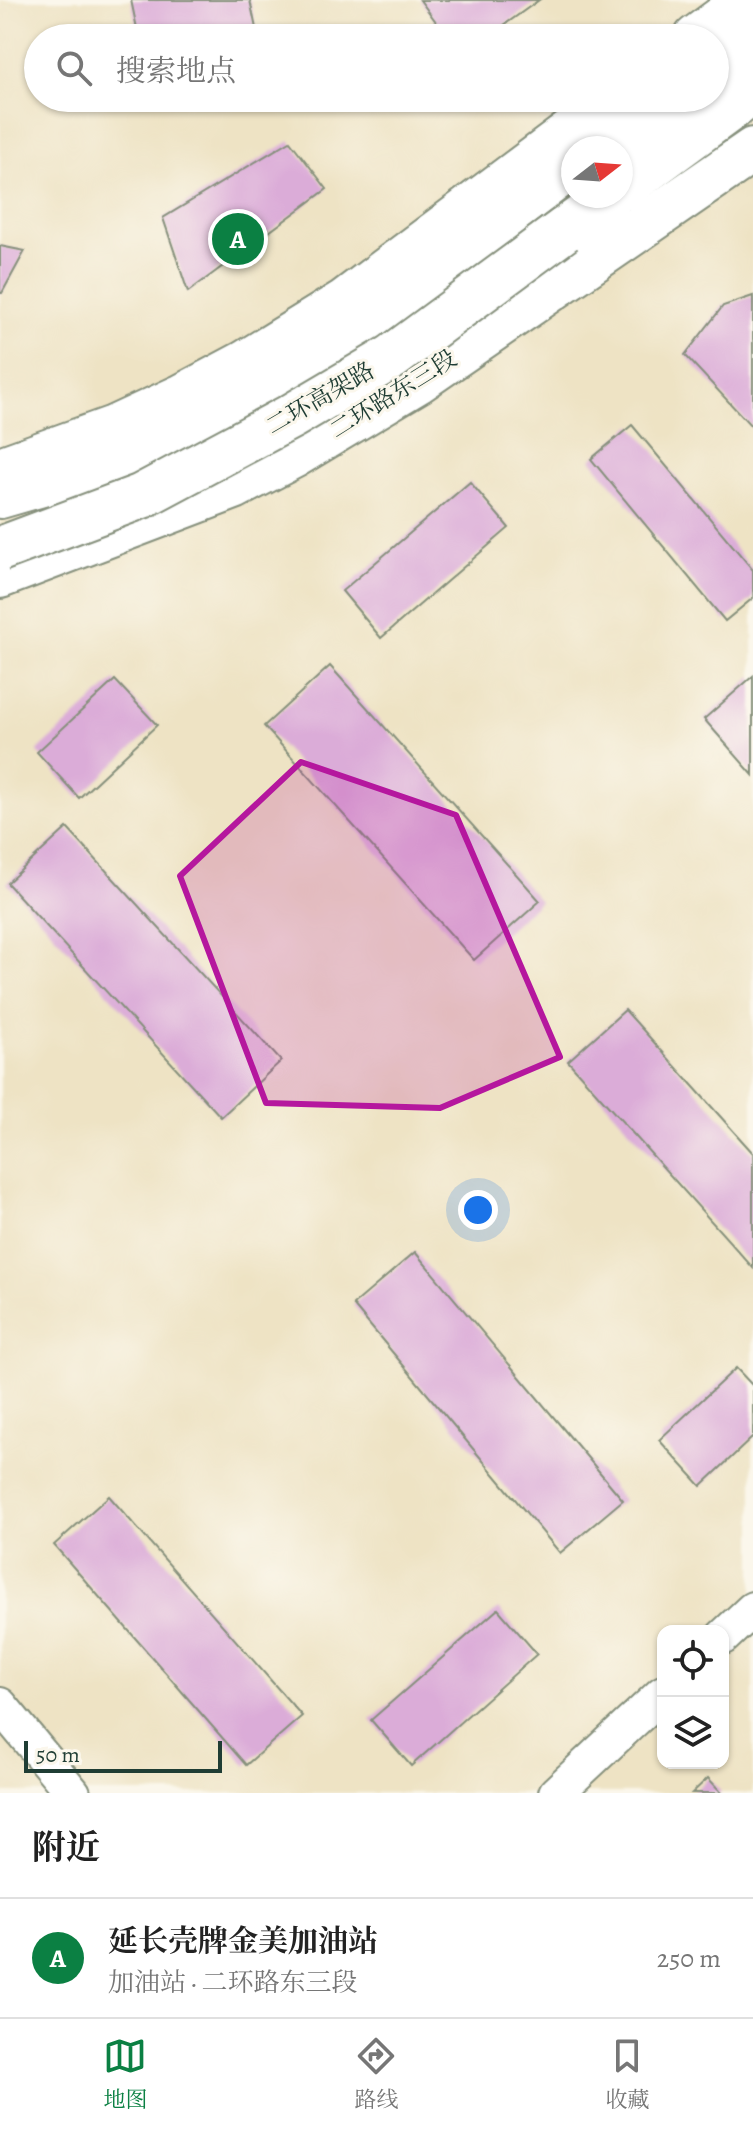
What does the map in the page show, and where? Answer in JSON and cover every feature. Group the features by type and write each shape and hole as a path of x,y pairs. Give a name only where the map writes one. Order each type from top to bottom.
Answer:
{"main road":[{"path":"715,24 748,0"},
{"path":"729,46 753,28"},
{"path":"729,110 753,92"},
{"path":"0,469 114,428 245,363 344,302 597,112"},
{"path":"618,136 663,112"},
{"path":"633,180 726,112"},
{"name":"二环路东三段","path":"0,576 234,487 295,455 418,381 753,150"},
{"name":"二环高架路","path":"0,496 97,468 172,436 263,387 352,333 555,182"},
{"name":"二环高架路","path":"0,549 142,496 292,416 392,357 594,208"}],"street":[{"path":"748,0 753,13"},
{"path":"729,74 753,59"},
{"path":"632,136 669,112"},
{"path":"633,161 678,112"},
{"path":"564,230 587,208"},
{"path":"729,1631 753,1609"},
{"path":"556,1793 659,1697"},
{"path":"0,1705 73,1793"}],"highlighted area":[{"path":"301,762 456,815 560,1057 440,1108 266,1103 180,876"}],"building":[{"path":"131,0 250,0 255,24 136,24"},
{"path":"420,0 539,0 506,24 438,24"},
{"path":"290,141 327,189 188,292 163,218"},
{"path":"0,246 25,251 2,293 0,293"},
{"path":"753,296 753,428 685,355 723,306"},
{"path":"632,425 753,570 753,598 725,621 591,459"},
{"path":"470,482 509,528 381,638 342,591"},
{"path":"330,666 540,901 474,960 264,726"},
{"path":"753,676 753,775 704,719"},
{"path":"115,680 157,725 79,798 37,752"},
{"path":"67,828 281,1061 221,1117 7,883"},
{"path":"625,1010 753,1153 753,1268 568,1061"},
{"path":"415,1252 623,1500 560,1553 353,1305"},
{"path":"736,1368 753,1386 753,1437 701,1486 659,1440"},
{"path":"109,1496 302,1716 246,1765 54,1545"},
{"path":"498,1609 537,1654 411,1766 371,1720"},
{"path":"708,1778 722,1793 692,1793"}],"place":[{"name":"延长壳牌金美加油站","path":"238,239"}]}
